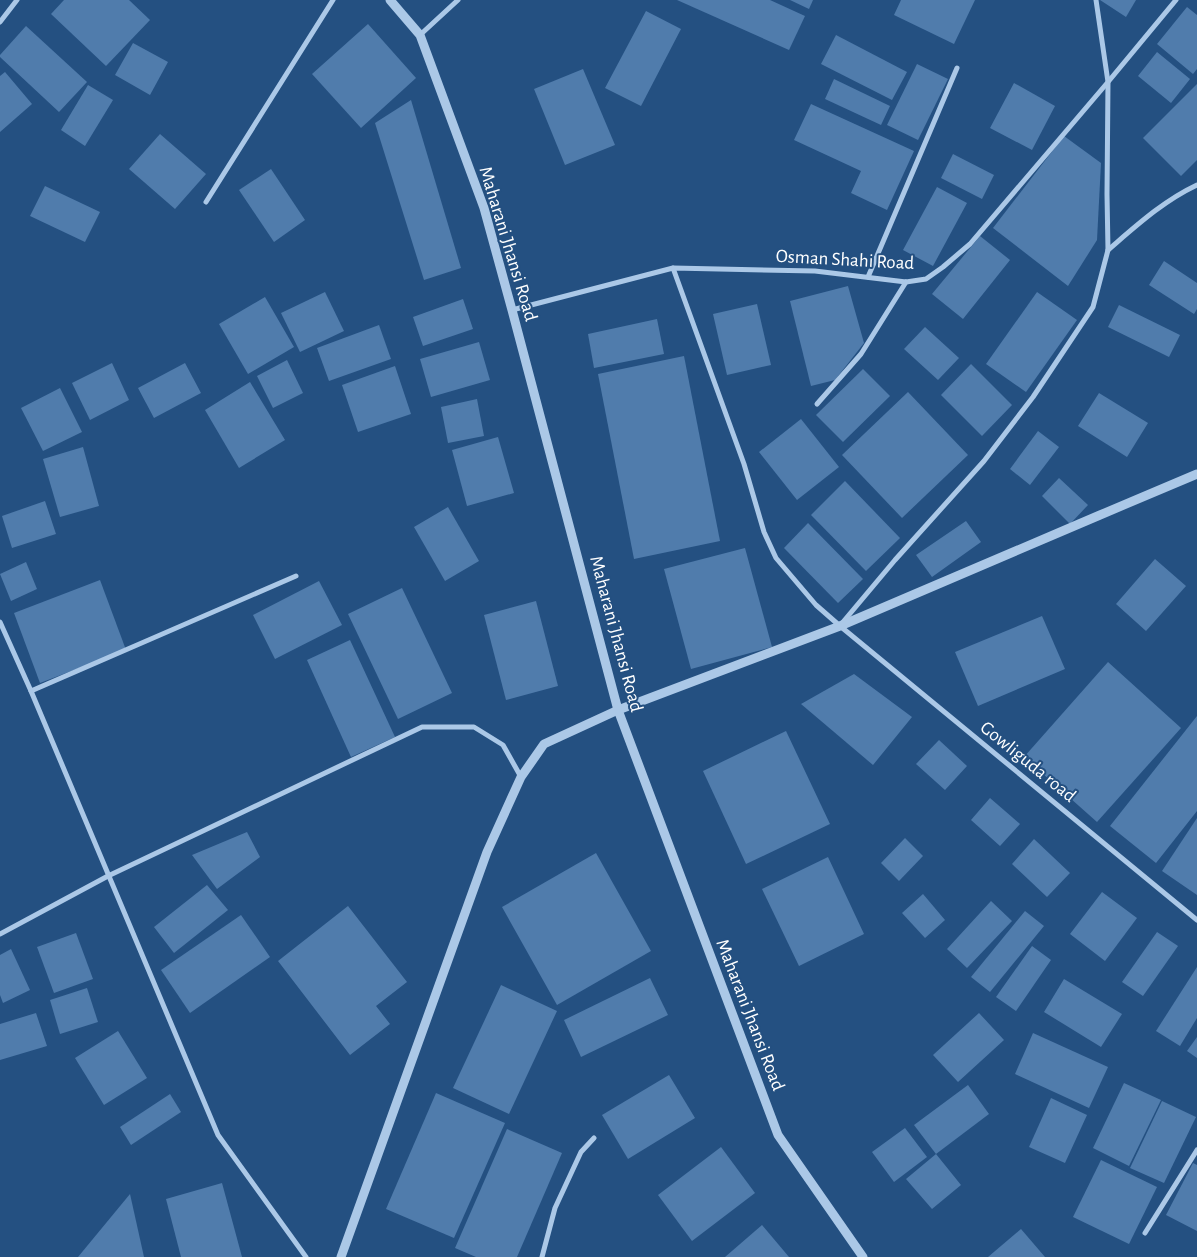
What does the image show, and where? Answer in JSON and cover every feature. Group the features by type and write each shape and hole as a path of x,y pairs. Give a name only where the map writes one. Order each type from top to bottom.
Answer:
{"street":[{"path":"0,22 17,0"},
{"path":"206,202 333,0"},
{"name":"Maharani Jhansi Road","path":"390,0 420,35 484,208 618,710 778,1136 863,1257"},
{"path":"420,35 458,0"},
{"path":"840,626 895,560 984,460 1033,397 1093,307 1108,250 1108,82 1096,0"},
{"name":"Osman Shahi Road","path":"512,310 674,268 815,271 906,282 926,279 943,268 970,244 1176,0"},
{"path":"868,277 957,68"},
{"path":"1108,250 1155,210 1197,186"},
{"name":"Gowliguda road","path":"674,268 744,464 764,532 776,558 816,605 840,626 1197,920"},
{"path":"817,404 861,354 906,282"},
{"path":"341,1257 487,852 521,777 544,744 618,710 840,626 1197,474"},
{"path":"31,691 296,576"},
{"path":"0,622 31,691 218,1135 306,1257"},
{"path":"0,934 108,876 422,727 474,727 503,745 521,777"},
{"path":"542,1257 555,1208 581,1152 594,1138"},
{"path":"1145,1233 1197,1150"}],"building":[{"path":"64,0 129,0 150,20 106,66 51,14"},
{"path":"677,0 770,0 805,16 789,50"},
{"path":"790,0 813,0 809,9"},
{"path":"901,0 975,0 954,44 894,15"},
{"path":"1100,0 1136,0 1126,17"},
{"path":"1187,7 1197,15 1197,69 1193,74 1157,44"},
{"path":"646,11 681,29 641,106 605,88"},
{"path":"368,24 416,78 361,128 312,74"},
{"path":"26,26 87,82 59,112 0,57"},
{"path":"836,35 907,72 892,100 821,64"},
{"path":"133,43 168,62 150,95 115,75"},
{"path":"1157,52 1190,79 1171,103 1138,76"},
{"path":"917,64 948,79 918,140 887,125"},
{"path":"583,69 615,145 565,165 534,89"},
{"path":"5,72 32,104 0,132 0,76"},
{"path":"834,79 890,106 881,125 825,99"},
{"path":"1014,83 1055,106 1032,150 990,128"},
{"path":"1197,84 1197,160 1181,176 1143,138"},
{"path":"88,85 113,100 85,146 61,130"},
{"path":"411,100 461,268 424,280 375,123"},
{"path":"811,104 914,151 887,210 851,193 861,171 794,140"},
{"path":"160,134 206,174 175,209 129,169"},
{"path":"1064,136 1101,163 1097,240 1068,286 993,228"},
{"path":"953,154 994,175 982,199 941,178"},
{"path":"271,169 305,220 274,242 239,190"},
{"path":"45,186 100,212 85,242 30,216"},
{"path":"937,187 967,203 933,266 903,250"},
{"path":"980,236 1010,260 963,319 932,294"},
{"path":"1164,261 1197,283 1197,309 1194,314 1149,285"},
{"path":"848,286 864,343 835,380 811,386 790,301"},
{"path":"325,292 344,331 300,352 281,313"},
{"path":"1037,292 1077,320 1026,392 986,364"},
{"path":"265,297 294,347 248,374 219,324"},
{"path":"463,299 473,329 423,346 413,317"},
{"path":"757,304 771,365 727,375 713,314"},
{"path":"1119,305 1180,335 1169,357 1108,327"},
{"path":"657,319 664,354 594,368 588,334"},
{"path":"379,325 391,359 329,381 317,348"},
{"path":"925,327 959,358 938,380 904,349"},
{"path":"479,342 490,380 431,397 420,359"},
{"path":"684,356 720,541 634,559 598,374"},
{"path":"287,360 303,393 273,408 257,376"},
{"path":"112,363 129,400 90,420 72,383"},
{"path":"185,363 201,393 154,418 138,388"},
{"path":"971,364 1012,405 982,436 941,395"},
{"path":"395,366 411,414 358,432 342,385"},
{"path":"863,369 890,396 843,442 816,415"},
{"path":"250,382 285,440 239,468 205,410"},
{"path":"60,388 82,432 43,451 21,408"},
{"path":"908,392 968,455 902,518 842,455"},
{"path":"1099,393 1148,423 1127,457 1078,426"},
{"path":"477,399 484,436 448,443 441,407"},
{"path":"801,419 839,467 797,500 759,452"},
{"path":"1038,431 1059,447 1030,485 1010,469"},
{"path":"498,437 514,493 467,506 452,450"},
{"path":"83,447 99,506 60,517 43,459"},
{"path":"1059,478 1088,505 1070,524 1042,496"},
{"path":"845,481 900,538 866,571 811,515"},
{"path":"45,501 56,534 12,548 2,516"},
{"path":"448,507 479,561 445,581 414,527"},
{"path":"966,521 981,542 932,577 916,555"},
{"path":"808,523 863,579 838,603 784,548"},
{"path":"745,548 772,647 691,669 664,569"},
{"path":"1155,559 1186,586 1146,631 1116,604"},
{"path":"26,562 37,589 11,601 0,574"},
{"path":"100,580 126,650 40,683 14,613"},
{"path":"319,581 342,625 275,659 253,615"},
{"path":"402,588 452,693 398,719 348,614"},
{"path":"536,601 558,686 506,700 484,615"},
{"path":"1042,616 1065,669 978,706 955,652"},
{"path":"350,640 395,737 351,757 307,660"},
{"path":"1108,662 1181,728 1097,822 1024,757"},
{"path":"854,674 912,717 873,765 801,704"},
{"path":"1197,716 1197,811 1156,863 1110,826"},
{"path":"786,731 830,824 746,864 703,771"},
{"path":"939,740 967,766 945,790 916,764"},
{"path":"990,798 1020,824 1000,846 971,820"},
{"path":"1197,818 1197,895 1162,871"},
{"path":"247,832 260,857 217,889 192,855"},
{"path":"905,838 923,856 899,881 881,863"},
{"path":"1034,839 1070,873 1047,897 1012,864"},
{"path":"596,853 651,951 557,1005 502,907"},
{"path":"828,857 864,934 799,966 762,889"},
{"path":"207,885 228,910 174,953 154,927"},
{"path":"1102,892 1137,918 1105,961 1070,934"},
{"path":"923,894 945,920 925,938 902,913"},
{"path":"991,901 1012,921 967,968 947,949"},
{"path":"348,906 407,982 376,1006 390,1024 350,1055 278,961"},
{"path":"1025,911 1044,926 990,992 971,977"},
{"path":"241,915 270,957 190,1013 161,970"},
{"path":"1157,932 1178,946 1143,996 1122,982"},
{"path":"76,933 93,979 54,993 37,947"},
{"path":"1032,946 1051,960 1016,1011 996,997"},
{"path":"11,949 30,990 3,1003 0,995 0,955"},
{"path":"1197,967 1197,1018 1180,1046 1156,1031"},
{"path":"650,978 668,1015 581,1057 564,1020"},
{"path":"1064,979 1122,1014 1101,1047 1044,1012"},
{"path":"501,985 557,1011 509,1114 453,1088"},
{"path":"87,988 98,1022 60,1034 50,1000"},
{"path":"36,1013 47,1046 0,1060 0,1024"},
{"path":"979,1013 1004,1040 958,1082 933,1055"},
{"path":"118,1031 147,1078 104,1105 75,1058"},
{"path":"1033,1033 1108,1067 1089,1108 1015,1074"},
{"path":"1197,1037 1197,1058 1187,1051"},
{"path":"669,1075 695,1118 628,1159 602,1115"},
{"path":"1124,1083 1161,1100 1129,1166 1093,1148"},
{"path":"968,1085 989,1114 936,1154 914,1125"},
{"path":"436,1093 505,1123 454,1238 386,1209"},
{"path":"170,1094 181,1112 131,1145 120,1127"},
{"path":"1051,1098 1087,1115 1065,1163 1029,1147"},
{"path":"1162,1101 1196,1117 1164,1183 1130,1168"},
{"path":"905,1128 927,1157 894,1182 872,1152"},
{"path":"507,1129 562,1153 517,1257 476,1257 455,1248"},
{"path":"721,1147 755,1193 692,1241 658,1195"},
{"path":"936,1154 961,1185 932,1209 906,1179"},
{"path":"1101,1160 1157,1187 1129,1244 1073,1217"},
{"path":"1193,1163 1197,1165 1197,1231 1166,1215"},
{"path":"222,1183 242,1257 181,1257 166,1199"},
{"path":"130,1194 144,1257 78,1257"},
{"path":"762,1225 789,1257 725,1257"},
{"path":"1021,1229 1045,1257 988,1257"}]}
